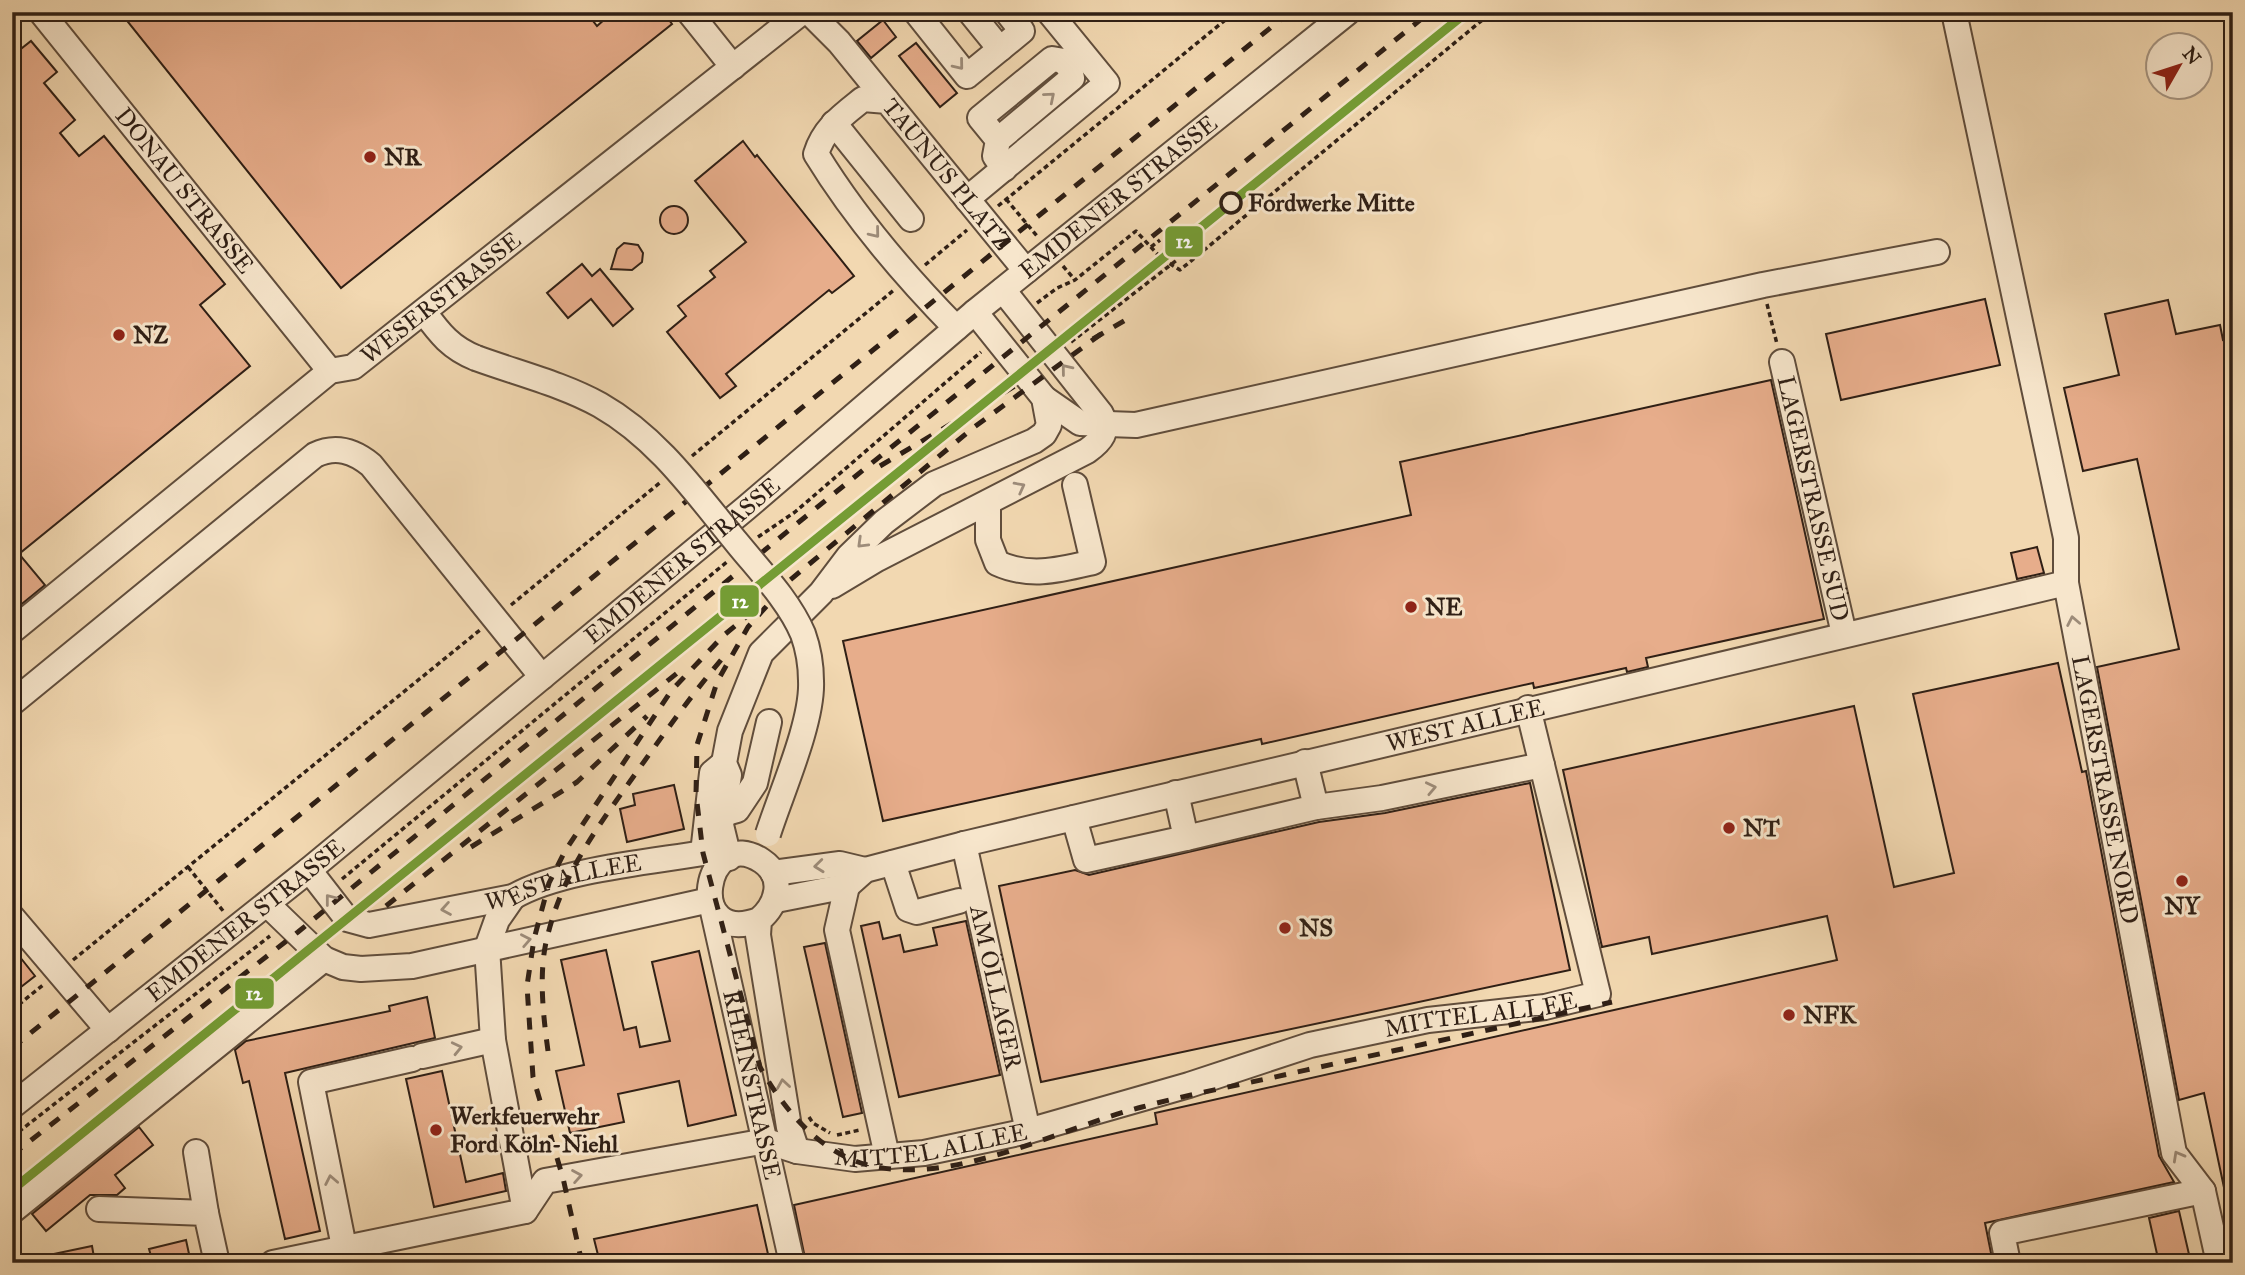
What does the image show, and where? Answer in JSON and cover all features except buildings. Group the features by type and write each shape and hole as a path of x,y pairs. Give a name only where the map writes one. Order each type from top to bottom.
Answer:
{"street":[{"name":"DONAU STRASSE","path":"40,12 330,370"},
{"path":"689,12 733,67"},
{"name":"WESERSTRASSE","path":"12,631 330,370 353,367 802,12"},
{"path":"809,12 853,59 887,101"},
{"path":"916,12 967,76 1022,31 1007,12"},
{"path":"970,12 1000,49"},
{"path":"967,199 1107,83 1049,12"},
{"name":"EMDENER STRASSE","path":"12,1106 309,870 975,312 1348,12"},
{"name":"LAGERSTRASSE NORD","path":"1954,12 2019,306 2066,538 2066,583 2174,1153 2203,1191 2219,1263"},
{"path":"853,59 840,118 821,140 816,153 832,180 909,278 956,328"},
{"name":"TAUNUS PLATZ","path":"840,118 863,99 887,101 1026,271"},
{"path":"840,118 911,219"},
{"path":"998,141 995,156 1004,169"},
{"path":"975,312 1044,398 1080,423 1136,425 1763,285 1937,252"},
{"path":"821,593 877,559 1087,451 1103,436 1105,424 1101,414 1003,290"},
{"path":"424,312 444,340 458,351 576,394 599,405 645,436 771,584 792,616 802,633 812,683 806,716 768,834 765,866"},
{"name":"LAGERSTRASSE SÜD","path":"1782,362 1844,634"},
{"path":"716,859 743,855 765,866 777,886 776,900 770,912 759,920 739,925 729,922 711,904 710,878 716,859 729,775 724,763 730,731 761,653 821,593 849,556 884,522 933,484 1010,453 1044,434 1049,425 1049,415 1044,398"},
{"path":"12,703 324,451 355,452 371,465 542,677"},
{"path":"988,503 988,540 997,564 1030,573 1058,570 1093,562 1075,485"},
{"name":"WEST ALLEE","path":"776,900 964,844 1528,708 2066,583"},
{"path":"1074,818 1086,860 1316,807 1382,798 1542,765 1528,708"},
{"path":"723,814 737,810 755,783 769,722"},
{"path":"1305,762 1316,807"},
{"path":"716,859 712,773 724,763"},
{"name":"MITTEL ALLEE","path":"525,1211 545,1181 766,1141 797,1151 855,1159 924,1153 1028,1131 1189,1085 1310,1045 1428,1020 1545,1007 1598,994 1542,765"},
{"path":"1176,793 1186,838"},
{"name":"AM ÖLLAGER","path":"964,844 1028,1131"},
{"name":"WEST ALLEE","path":"369,925 513,897 529,888 566,878 716,859"},
{"path":"893,863 908,909 917,912 959,901"},
{"name":"WEST ALLEE","path":"765,866 840,864 856,878"},
{"path":"309,870 347,919 369,925 361,969"},
{"path":"856,878 837,929 887,1156"},
{"path":"273,1263 525,1211 493,1040 487,948 497,920 513,897"},
{"path":"12,1211 324,959 267,904"},
{"name":"WEST ALLEE","path":"324,959 343,967 361,969 412,966 487,948 711,904"},
{"name":"RHEINSTRASSE","path":"711,904 792,1263"},
{"path":"12,916 108,1030"},
{"path":"759,920 758,935 789,1127 797,1151"},
{"path":"344,1247 311,1082 493,1040"},
{"path":"196,1152 217,1263"},
{"path":"2008,1263 2003,1233 2203,1191"},
{"path":"99,1209 206,1213"}],"path":[{"path":"687,460 1235,12"},
{"path":"1151,247 1160,240"},
{"path":"1069,343 1177,260"},
{"path":"1763,285 1782,362"},
{"path":"12,1010 666,478"},
{"path":"188,867 254,948"},
{"path":"262,942 273,941"}],"railway":[{"path":"12,1048 1290,12"},
{"path":"12,1155 298,932 810,513 1430,12"},
{"path":"1093,339 1129,318"},
{"path":"1101,334 973,428 790,580 748,627 717,682 697,745 696,794 703,853 760,1067 780,1099 820,1141 854,1160 872,1166 905,1170 939,1168 1008,1152 1110,1116 1161,1102 1612,1002"},
{"path":"880,466 1015,386"},
{"path":"582,1263 563,1178 533,1077 527,986 534,939 549,883 565,851 671,691 724,635 752,612"},
{"path":"548,1051 543,1007 543,962 548,934 562,892 605,816 721,660"},
{"path":"386,906 681,670"},
{"path":"471,847 577,782 647,716"}],"transit line":[{"name":"12","path":"12,1190 1467,12"}],"place":[{"name":"NR","path":"370,157"},
{"name":"Fordwerke Mitte","path":"1231,203"},
{"name":"NZ","path":"119,335"},
{"name":"NE","path":"1411,607"},
{"name":"NT","path":"1729,828"},
{"name":"NY","path":"2182,881"},
{"name":"NS","path":"1285,928"},
{"name":"NFK","path":"1789,1015"},
{"name":"Werkfeuerwehr Ford Köln-Niehl","path":"436,1130"}]}
